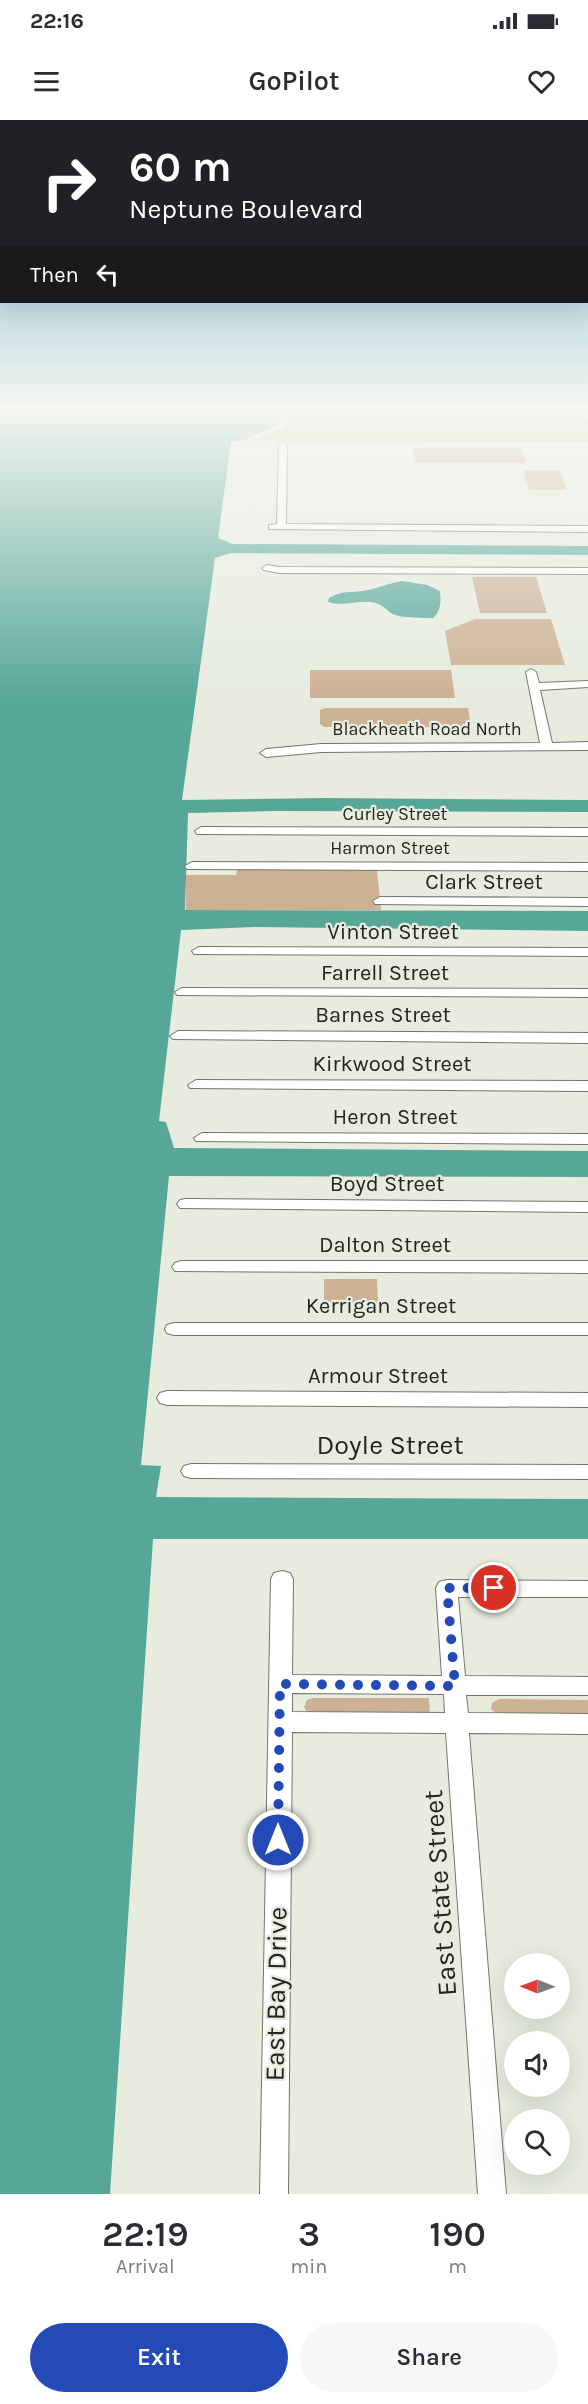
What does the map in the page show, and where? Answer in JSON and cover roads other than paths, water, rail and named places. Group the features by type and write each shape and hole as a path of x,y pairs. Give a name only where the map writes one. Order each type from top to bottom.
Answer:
{"street":[{"path":"281,505 277,526 588,529"},
{"path":"267,568 279,570 588,571"},
{"path":"531,672 547,747"},
{"path":"534,687 588,684"},
{"name":"Blackheath Road North","path":"266,753 321,748 588,746"},
{"name":"Curley Street","path":"201,831 588,832"},
{"name":"Harmon Street","path":"192,866 588,867"},
{"name":"Clark Street","path":"380,901 588,902"},
{"name":"Vinton Street","path":"199,951 588,952"},
{"name":"Farrell Street","path":"182,992 588,993"},
{"name":"Barnes Street","path":"178,1036 588,1038"},
{"name":"Kirkwood Street","path":"196,1085 588,1086"},
{"name":"Heron Street","path":"202,1138 588,1139"},
{"name":"Boyd Street","path":"186,1204 588,1207"},
{"name":"Dalton Street","path":"181,1267 588,1267"},
{"name":"Kerrigan Street","path":"174,1329 588,1329"},
{"name":"Armour Street","path":"167,1398 588,1400"},
{"name":"Doyle Street","path":"191,1471 588,1472"},
{"name":"East Bay Drive","path":"274,2194 282,1579"},
{"name":"East State Street","path":"492,2194 447,1588 588,1588"},
{"path":"280,1684 588,1686"},
{"path":"279,1722 588,1724"}],"water":[{"path":"0,505 222,505 218,538 233,544 588,546 588,555 231,553 215,558 182,800 324,798 588,800 588,812 188,813 185,910 588,911 588,931 254,927 181,930 159,1121 166,1122 174,1148 588,1151 588,1177 169,1176 141,1465 161,1466 156,1497 588,1499 588,1539 153,1539 110,2194 0,2194"},
{"path":"402,581 427,585 440,591 440,606 433,618 394,615 371,602 339,604 328,602 329,598 338,594 368,590"}]}
